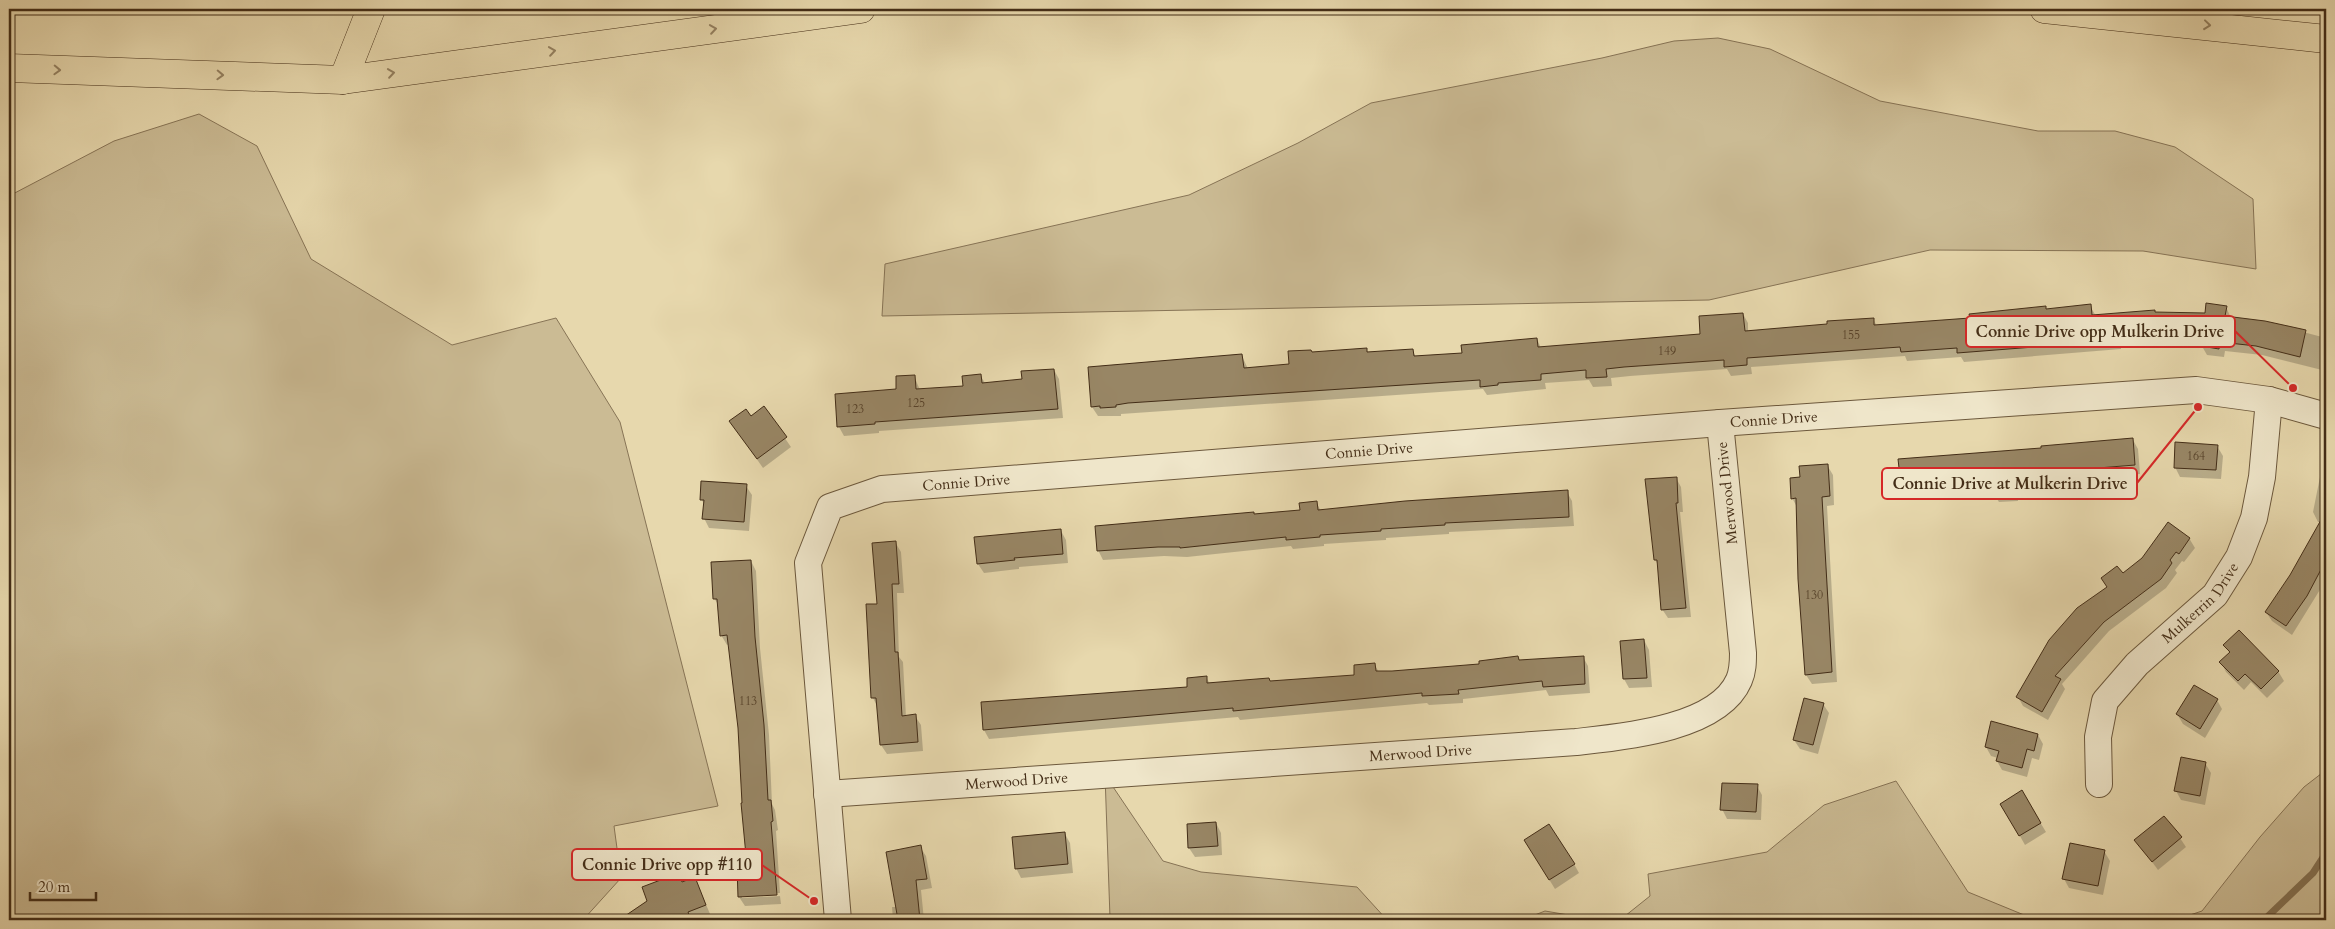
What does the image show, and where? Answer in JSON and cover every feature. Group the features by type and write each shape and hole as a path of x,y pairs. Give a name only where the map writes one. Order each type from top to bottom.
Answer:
{"main road":[{"path":"342,80 371,9"},
{"path":"9,68 342,80 861,9"},
{"path":"2044,9 2326,39"}],"street":[{"name":"Connie Drive","path":"838,920 808,562 830,507 882,489 1720,423 2196,390 2269,400 2326,416"},
{"name":"Mulkerrin Drive","path":"2099,784 2098,737 2105,701 2137,664 2215,595 2239,557 2254,518 2262,477 2269,400"},
{"name":"Merwood Drive","path":"827,794 1576,742 1646,733 1684,722 1720,704 1739,680 1742,668 1743,653 1720,423"}],"shaded area":[{"path":"1718,38 1770,49 1880,101 2038,131 2115,131 2175,147 2253,199 2256,269 2143,251 1930,250 1709,300 882,316 885,264 1189,195 1298,143 1371,103 1602,58 1674,41"},
{"path":"199,114 257,146 311,259 452,345 556,318 620,422 718,806 614,826 621,878 583,920 9,920 9,196 114,141"},
{"path":"2326,770 2326,920 2175,920 2202,911 2260,837 2304,787"},
{"path":"1105,775 1163,861 1201,872 1357,887 1387,920 1106,920 1110,918"},
{"path":"1896,781 1968,892 2029,917 2045,920 1620,920 1650,896 1648,874 1767,852 1824,805"},
{"path":"1545,911 1598,920 1522,920"}],"building":[{"path":"2206,303 2227,306 2225,316 2265,321 2306,330 2300,357 2256,346 2220,342 2219,349 2201,346 2201,339 2116,337 2116,339 2060,345 1957,353 1957,348 1901,352 1900,347 1747,358 1747,365 1724,367 1724,360 1624,367 1606,369 1607,377 1586,378 1586,370 1541,374 1541,380 1498,383 1498,385 1480,387 1480,380 1128,403 1116,405 1116,407 1091,407 1088,367 1242,354 1244,368 1289,364 1288,351 1311,350 1312,352 1367,348 1367,352 1413,349 1414,356 1462,353 1461,345 1537,338 1538,347 1700,334 1699,316 1743,313 1745,331 1827,324 1827,321 1874,318 1874,325 1970,318 1969,314 2046,306 2046,309 2091,304 2092,315 2155,310 2155,312 2205,313"},
{"path":"1054,369 1058,409 875,422 875,424 837,427 835,394 896,389 896,376 915,375 916,389 963,386 962,376 981,374 982,383 1022,379 1021,371"},
{"path":"764,406 787,437 757,459 729,421 746,409 751,416"},
{"path":"2133,438 2135,465 2012,475 2013,492 1992,493 1991,477 1901,486 1898,459 2041,448 2041,446"},
{"path":"2175,442 2218,445 2216,470 2174,468"},
{"path":"1828,464 1830,496 1822,497 1832,672 1805,675 1798,579 1796,498 1791,499 1790,478 1800,477 1799,466"},
{"path":"1677,477 1678,503 1676,503 1686,608 1661,610 1657,560 1654,560 1645,479"},
{"path":"701,481 747,484 744,522 702,519 704,500 700,500"},
{"path":"1568,490 1569,517 1445,523 1445,525 1320,535 1320,537 1286,540 1286,537 1180,548 1158,547 1097,551 1095,526 1254,512 1254,514 1300,510 1299,503 1317,501 1318,510 1405,501"},
{"path":"2326,511 2326,560 2307,596 2286,626 2265,612 2290,575"},
{"path":"2168,522 2190,538 2179,554 2176,552 2170,560 2172,563 2161,579 2104,622 2055,676 2061,679 2042,712 2016,697 2049,640 2077,608 2107,587 2101,578 2117,566 2123,573 2142,558"},
{"path":"1061,529 1063,554 1014,558 1015,560 977,564 974,537"},
{"path":"896,541 899,584 892,584 895,652 898,652 902,716 916,714 918,742 880,745 876,698 871,698 866,604 877,604 872,543"},
{"path":"751,560 755,637 764,725 768,800 771,800 773,821 771,822 777,895 738,897 737,867 747,866 741,803 738,728 727,635 720,636 717,599 713,599 711,562"},
{"path":"2239,630 2279,671 2261,689 2245,674 2238,681 2219,662 2230,652 2223,645"},
{"path":"1644,639 1647,678 1623,679 1620,641"},
{"path":"1518,656 1519,660 1584,656 1585,684 1543,687 1542,681 1458,690 1459,694 1422,696 1422,693 1233,711 1233,708 983,730 981,702 1187,687 1187,678 1207,676 1207,683 1269,678 1270,681 1354,675 1354,665 1375,663 1376,671 1392,671 1479,664 1479,661"},
{"path":"2194,685 2218,699 2200,729 2176,714"},
{"path":"1804,698 1824,703 1813,745 1793,740"},
{"path":"1991,721 2038,734 2034,751 2027,749 2022,768 1996,761 1999,751 1985,747"},
{"path":"2181,757 2206,762 2200,796 2174,791"},
{"path":"1722,783 1758,784 1756,812 1720,810"},
{"path":"2022,790 2041,823 2019,836 2000,804"},
{"path":"2164,816 2182,837 2152,862 2134,840"},
{"path":"1216,822 1218,846 1188,848 1187,824"},
{"path":"1549,824 1575,864 1549,880 1524,840"},
{"path":"1065,832 1068,864 1015,869 1012,837"},
{"path":"2070,843 2105,850 2098,886 2062,879"},
{"path":"921,845 927,879 916,880 920,920 898,920 886,852"},
{"path":"679,873 682,882 695,877 706,905 688,912 691,920 619,920 647,901 642,887"}],"waterway":[{"path":"2264,920 2313,873 2326,853"}],"place":[{"name":"Connie Drive opp Mulkerin Drive","path":"2293,388"},
{"name":"Connie Drive at Mulkerin Drive","path":"2198,407"},
{"name":"Connie Drive opp #110","path":"814,901"}]}
